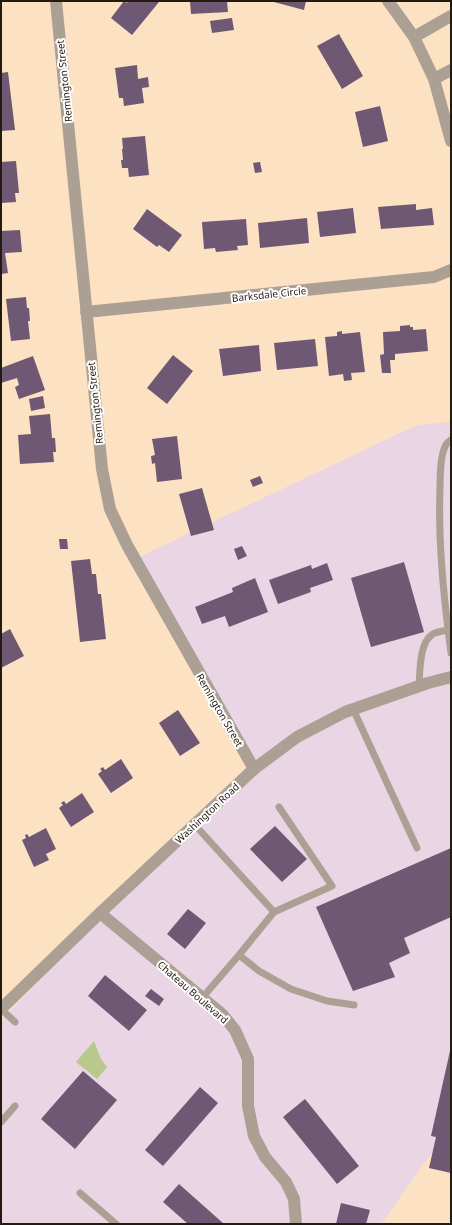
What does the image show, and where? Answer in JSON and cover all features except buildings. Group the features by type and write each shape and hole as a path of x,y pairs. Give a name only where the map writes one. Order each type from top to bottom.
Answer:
{"street":[{"name":"Remington Street","path":"56,1 102,469 110,509 127,545 254,769"},
{"path":"388,1 414,37 434,79 451,140"},
{"path":"414,37 451,16"},
{"path":"434,79 451,70"},
{"name":"Barksdale Circle","path":"86,312 434,277 451,270"},
{"name":"Washington Road","path":"1,1009 100,913 254,769 297,737 345,712 419,686 451,677"},
{"name":"Chateau Boulevard","path":"100,913 222,1014 235,1030 248,1059 248,1106 254,1136 265,1158 286,1182 294,1199 296,1224"}],"lane":[{"path":"451,440 446,443 444,448 440,475 439,505 441,556 450,630 451,653"},
{"path":"419,686 420,664 422,652 426,642 429,637 435,633 450,630"},
{"path":"353,709 417,848"},
{"path":"202,998 274,912 332,886 279,807"},
{"path":"195,825 274,912"},
{"path":"239,955 259,972 290,989 327,1001 354,1005"},
{"path":"1,1009 15,1022"},
{"path":"1,1122 15,1106"},
{"path":"80,1193 116,1224"}],"shaded area":[{"path":"451,422 451,1156 433,1151 381,1224 1,1224 1,1020 253,760 139,557 417,425"}],"green space":[{"path":"94,1041 101,1059 107,1067 97,1079 76,1062"}]}
